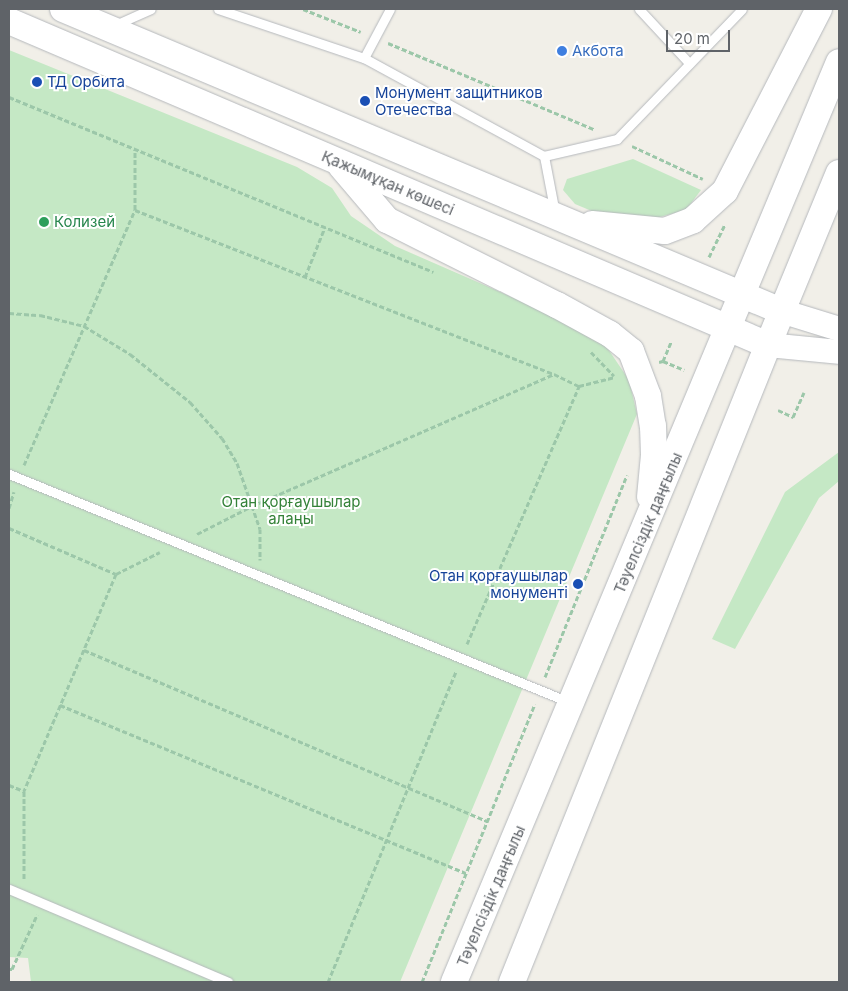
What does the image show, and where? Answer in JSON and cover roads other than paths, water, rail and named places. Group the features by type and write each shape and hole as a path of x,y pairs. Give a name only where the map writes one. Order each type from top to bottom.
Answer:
{"main road":[{"path":"64,9 781,311"},
{"path":"561,219 665,230 693,220 725,191 820,9"},
{"name":"Қажымұқан көшесі","path":"9,21 768,345"},
{"name":"Тәуелсіздік даңғылы","path":"454,982 839,62"},
{"path":"337,161 387,220 557,305 610,334 631,351 648,396 653,426 654,456 648,522"},
{"path":"512,982 781,311 839,173"}],"street":[{"path":"781,311 839,329"},
{"path":"768,345 839,352"}],"lane":[{"path":"108,28 151,9"},
{"path":"218,9 364,58 544,156 617,139 742,9"},
{"path":"364,58 390,9"},
{"path":"639,9 689,63"},
{"path":"544,156 561,219"},
{"path":"9,474 572,703"},
{"path":"9,889 228,982"}],"place":[{"name":"Акбота","path":"562,51"},
{"name":"ТД Орбита","path":"37,82"},
{"name":"Монумент защитников Отечества","path":"365,101"},
{"name":"Колизей","path":"44,222"},
{"name":"Отан қорғаушылар монументі","path":"578,584"}],"park label":[{"name":"Отан қорғаушылар алаңы","path":"291,510"}]}
